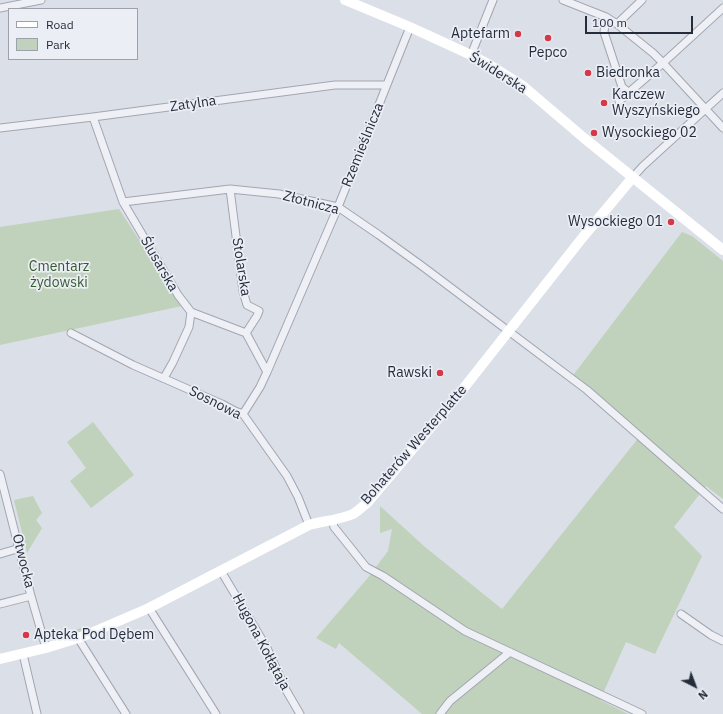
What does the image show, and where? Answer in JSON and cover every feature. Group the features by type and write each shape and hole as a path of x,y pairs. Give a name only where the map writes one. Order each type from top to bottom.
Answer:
{"street":[{"path":"0,8 41,0"},
{"name":"Świderska","path":"345,0 410,27 471,55 523,86 723,250"},
{"path":"471,55 493,0"},
{"path":"563,0 574,2 606,17 617,24 664,63 723,128"},
{"path":"617,24 642,0"},
{"path":"619,101 664,63 723,8"},
{"path":"606,17 604,32 622,87 628,92"},
{"name":"Rzemieślnicza","path":"243,414 260,387 267,372 338,207 410,27"},
{"name":"Zatylna","path":"0,128 335,85 386,85"},
{"path":"633,177 643,166 723,93"},
{"name":"Ślusarska","path":"93,117 123,202 178,295 191,312"},
{"name":"Bohaterów Westerplatte","path":"46,648 78,638 149,608 308,525 353,514 371,500 633,177"},
{"name":"Złotnicza","path":"123,202 230,189 279,194 338,207 422,266 587,390 723,509"},
{"name":"Stolarska","path":"230,189 243,290 247,305 259,310 257,316 246,333"},
{"path":"164,378 189,327 191,312 246,333 267,372"},
{"name":"Sosnowa","path":"71,333 133,365 243,414 287,476 298,497 308,525"},
{"name":"Otwocka","path":"0,477 46,648"},
{"path":"332,520 334,528 366,567 383,576 465,631 642,714"},
{"path":"0,554 20,548"},
{"name":"Hugona Kołłątaja","path":"222,571 267,648 286,690 300,714"},
{"path":"0,604 31,596"},
{"path":"149,608 216,714"},
{"path":"681,614 711,635 723,641"},
{"path":"78,638 126,714"},
{"path":"0,659 46,648"},
{"path":"440,714 450,701 510,652"},
{"path":"23,654 37,714"}],"green space":[{"name":"Cmentarz żydowski","path":"119,209 182,306 0,345 0,227"},
{"path":"682,232 692,236 723,261 723,499 706,486 674,527 702,556 655,654 626,642 600,700 628,714 422,714 339,643 336,649 316,638 367,579 388,551 392,529 380,533 380,506 425,547 502,609 640,436 571,378"},
{"path":"93,422 134,475 91,508 70,481 86,468 67,442"},
{"path":"33,496 42,513 36,520 42,528 27,553 14,500"},
{"path":"86,626 88,630 59,642 57,637"}],"place":[{"name":"Aptefarm","path":"518,34"},
{"name":"Pepco","path":"548,38"},
{"name":"Biedronka","path":"588,73"},
{"name":"Karczew Wyszyńskiego","path":"604,103"},
{"name":"Wysockiego 02","path":"594,133"},
{"name":"Wysockiego 01","path":"671,222"},
{"name":"Rawski","path":"440,373"},
{"name":"Apteka Pod Dębem","path":"26,635"}]}
